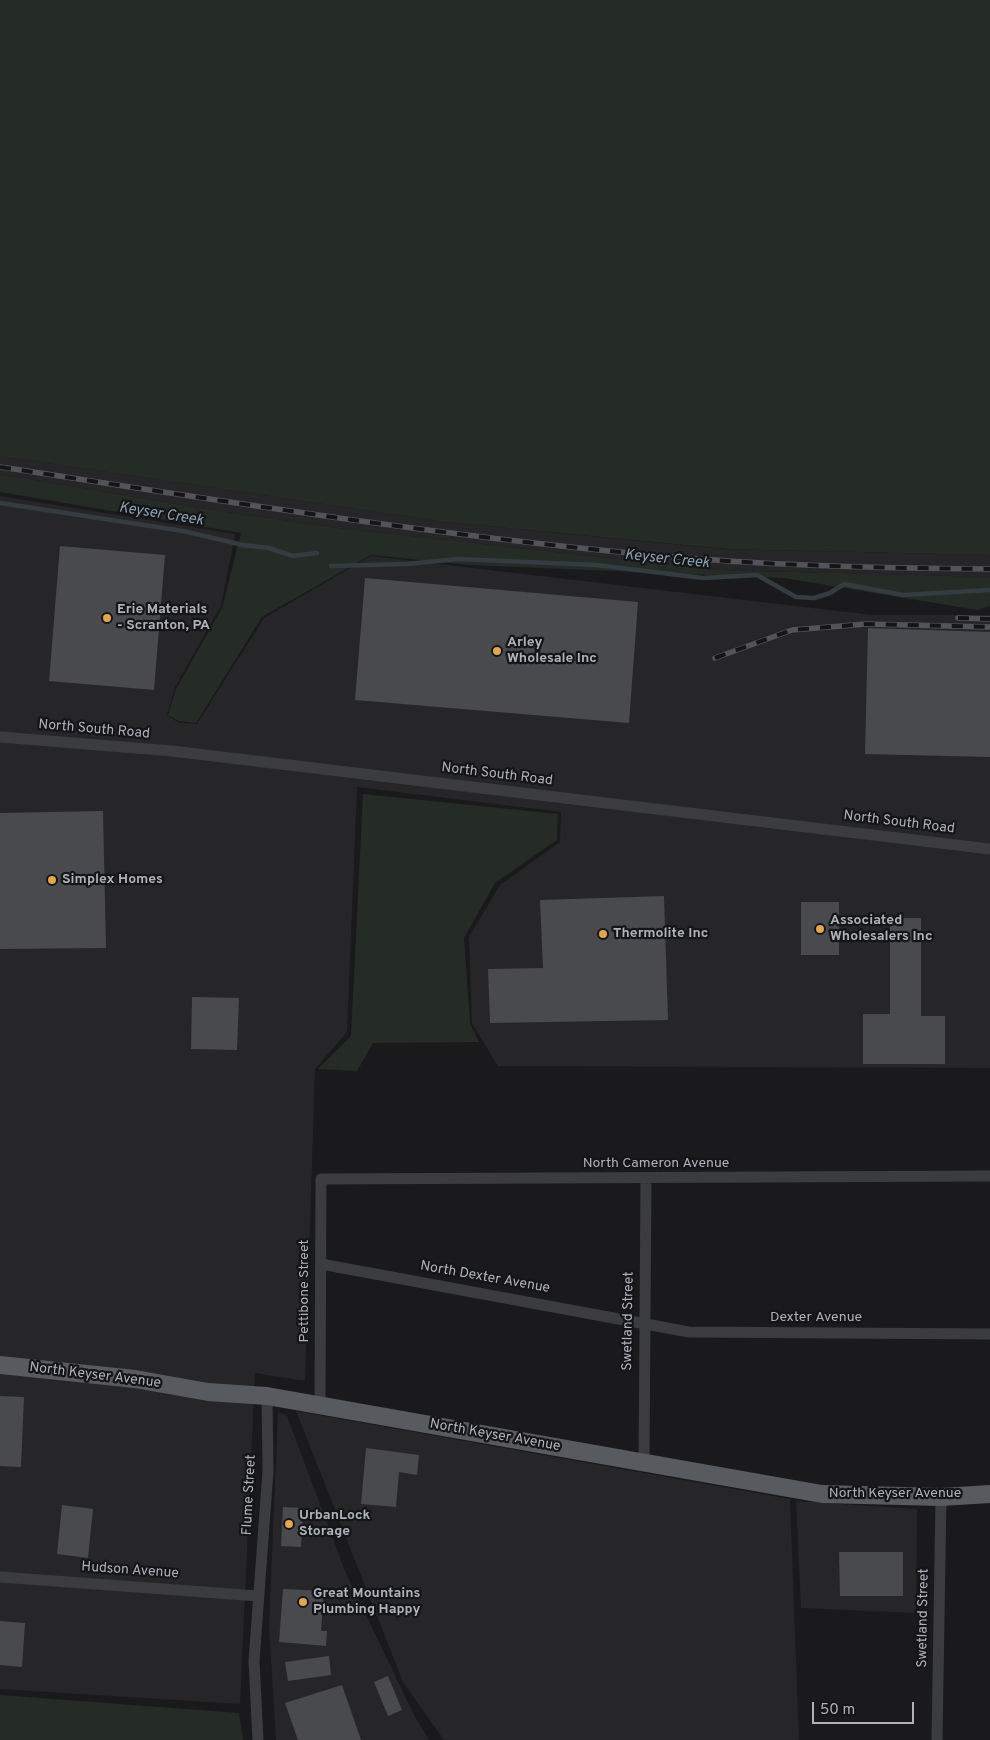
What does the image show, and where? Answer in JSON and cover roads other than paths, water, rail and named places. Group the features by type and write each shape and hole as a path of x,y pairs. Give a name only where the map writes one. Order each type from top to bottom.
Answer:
{"main road":[{"name":"North Keyser Avenue","path":"0,1364 135,1378 208,1392 267,1396 320,1404 822,1494 941,1497 990,1494"}],"street":[{"name":"North South Road","path":"0,737 172,752 990,849"},
{"name":"North Cameron Avenue","path":"321,1179 990,1176"},
{"name":"Pettibone Street","path":"320,1404 321,1179"},
{"name":"Swetland Street","path":"644,1463 643,1322 646,1179"},
{"name":"North Dexter Avenue","path":"321,1264 643,1322"},
{"name":"Dexter Avenue","path":"643,1322 689,1332 990,1334"},
{"name":"Flume Street","path":"258,1740 254,1661 268,1471 267,1396"},
{"name":"Swetland Street","path":"937,1740 941,1497"},
{"name":"Hudson Avenue","path":"0,1577 258,1596"}],"waterway":[{"name":"Keyser Creek","path":"0,503 183,531 243,545 269,548 293,556 317,553"},
{"name":"Keyser Creek","path":"331,566 406,564 459,559 596,565 703,578 757,575 796,597 814,598 830,593 844,584 903,595 990,590"}],"railway":[{"path":"0,467 337,518 590,549 754,563 990,569"},
{"path":"958,618 990,619"},
{"path":"715,658 792,630 866,624 990,627"}],"place":[{"name":"Erie Materials - Scranton, PA","path":"107,618"},
{"name":"Arley Wholesale Inc","path":"497,651"},
{"name":"Simplex Homes","path":"52,880"},
{"name":"Associated Wholesalers Inc","path":"820,929"},
{"name":"Thermolite Inc","path":"603,934"},
{"name":"UrbanLock Storage","path":"289,1524"},
{"name":"Great Mountains Plumbing Happy","path":"303,1602"}]}
